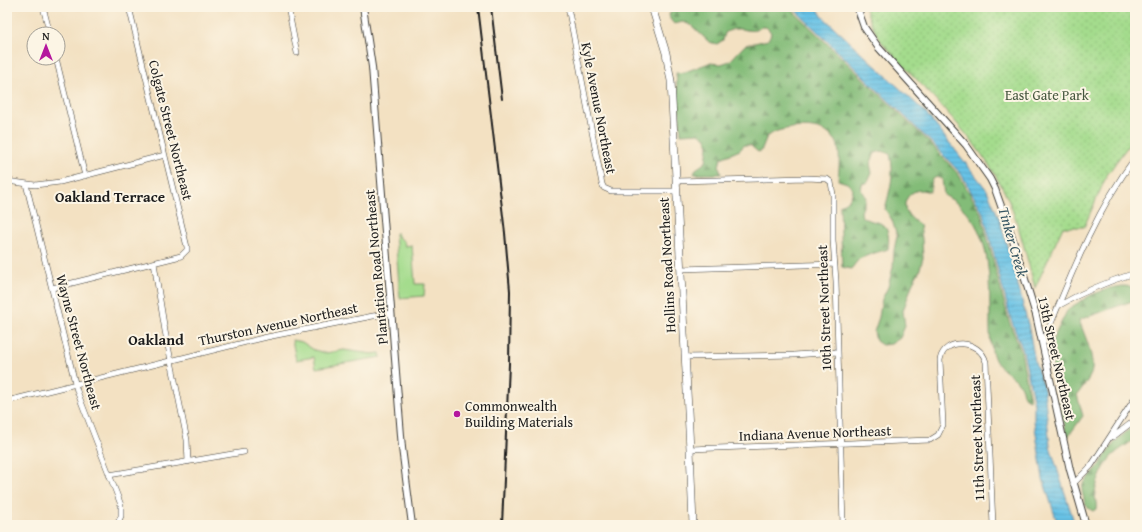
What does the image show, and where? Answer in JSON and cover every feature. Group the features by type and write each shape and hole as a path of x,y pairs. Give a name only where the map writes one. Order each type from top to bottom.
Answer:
{"main road":[{"name":"Hollins Road Northeast","path":"652,7 669,65 686,357 693,525"}],"street":[{"path":"43,7 48,26"},
{"name":"Colgate Street Northeast","path":"129,7 187,247 184,254 181,256 154,263"},
{"path":"288,7 297,53"},
{"name":"Plantation Road Northeast","path":"363,7 372,67 402,448 412,525"},
{"name":"Kyle Avenue Northeast","path":"568,7 604,188 611,191 676,191"},
{"name":"13th Street Northeast","path":"857,7 864,26 878,48 966,145 990,179 1001,202 1036,315 1074,484 1086,525"},
{"path":"58,66 85,176"},
{"path":"7,181 26,184 52,183 165,155"},
{"path":"1043,344 1058,306 1100,212 1135,158"},
{"name":"10th Street Northeast","path":"676,181 807,178 829,180 832,185 843,525"},
{"name":"Wayne Street Northeast","path":"26,184 76,383 84,410 121,505 121,516 117,525"},
{"path":"52,288 154,263 187,440 188,462"},
{"path":"681,269 835,264"},
{"path":"1058,306 1090,289 1135,273"},
{"name":"Thurston Avenue Northeast","path":"7,401 267,337 391,313"},
{"name":"11th Street Northeast","path":"938,436 943,425 940,360 942,353 949,347 961,344 974,346 982,352 986,362 993,525"},
{"path":"686,357 794,355 838,352"},
{"path":"1074,484 1091,466 1135,398"},
{"path":"1110,438 1135,420"},
{"name":"Indiana Avenue Northeast","path":"690,448 923,442 938,436"},
{"path":"109,475 244,452"}],"green space":[{"path":"676,7 789,7 931,144 959,175 981,213 1009,321 1021,351 1030,400 1025,398 1017,381 997,363 993,355 990,331 989,280 984,247 979,232 971,218 959,205 944,195 942,179 936,177 932,180 930,192 921,190 913,192 906,200 905,207 907,213 920,225 923,258 919,272 913,282 903,311 905,326 900,338 891,344 882,345 876,341 874,332 879,317 882,299 888,287 893,267 897,236 892,220 885,209 892,175 890,154 882,151 875,153 870,164 872,173 868,182 862,184 861,190 866,198 861,212 862,217 880,223 886,228 889,238 888,249 859,259 851,269 842,267 840,205 849,199 852,195 853,189 847,183 838,180 839,149 838,144 831,135 818,129 803,127 779,130 767,136 761,151 758,152 750,145 744,145 740,150 721,158 719,166 721,174 694,174 696,169 706,162 708,146 706,138 699,133 681,134 676,73 685,72 709,63 721,64 730,61 745,45 768,40 771,34 766,27 761,27 755,30 734,29 725,33 723,40 717,44 709,42 691,25 683,22 674,24 670,19 669,14"},
{"name":"East Gate Park","path":"865,7 1135,7 1135,136 1107,175 1084,227 1063,227 1035,288 1015,218 1007,197 995,175 966,134 949,114 879,39"},
{"path":"395,233 397,233 399,238 404,241 405,246 412,245 415,284 425,284 424,296 400,298"},
{"path":"1123,286 1135,287 1135,300 1079,320 1091,354 1092,368 1090,377 1077,395 1083,416 1067,438 1049,347 1068,309 1091,295 1110,288"},
{"path":"292,340 302,342 314,350 326,353 344,350 372,354 380,353 381,357 316,368 314,357 296,360"},
{"path":"1135,424 1135,438 1112,456 1101,473 1095,493 1096,509 1093,511 1085,504 1082,491 1083,484 1097,468 1115,442"}],"water":[{"path":"792,7 817,7 822,16 925,112 987,190 999,218 1014,270 1029,328 1035,362 1044,389 1050,446 1075,525 1058,525 1043,479 1034,421 1034,404 1023,351 1011,320 983,213 961,174 933,144"}],"railway":[{"path":"478,7 505,233 510,291 509,364 502,525"},
{"path":"491,7 502,99"}],"place":[{"name":"Commonwealth Building Materials","path":"457,414"}],"district":[{"name":"Oakland Terrace","path":"110,197"},
{"name":"Oakland","path":"156,340"}],"water label":[{"name":"Tinker Creek","path":"1013,242"}]}
